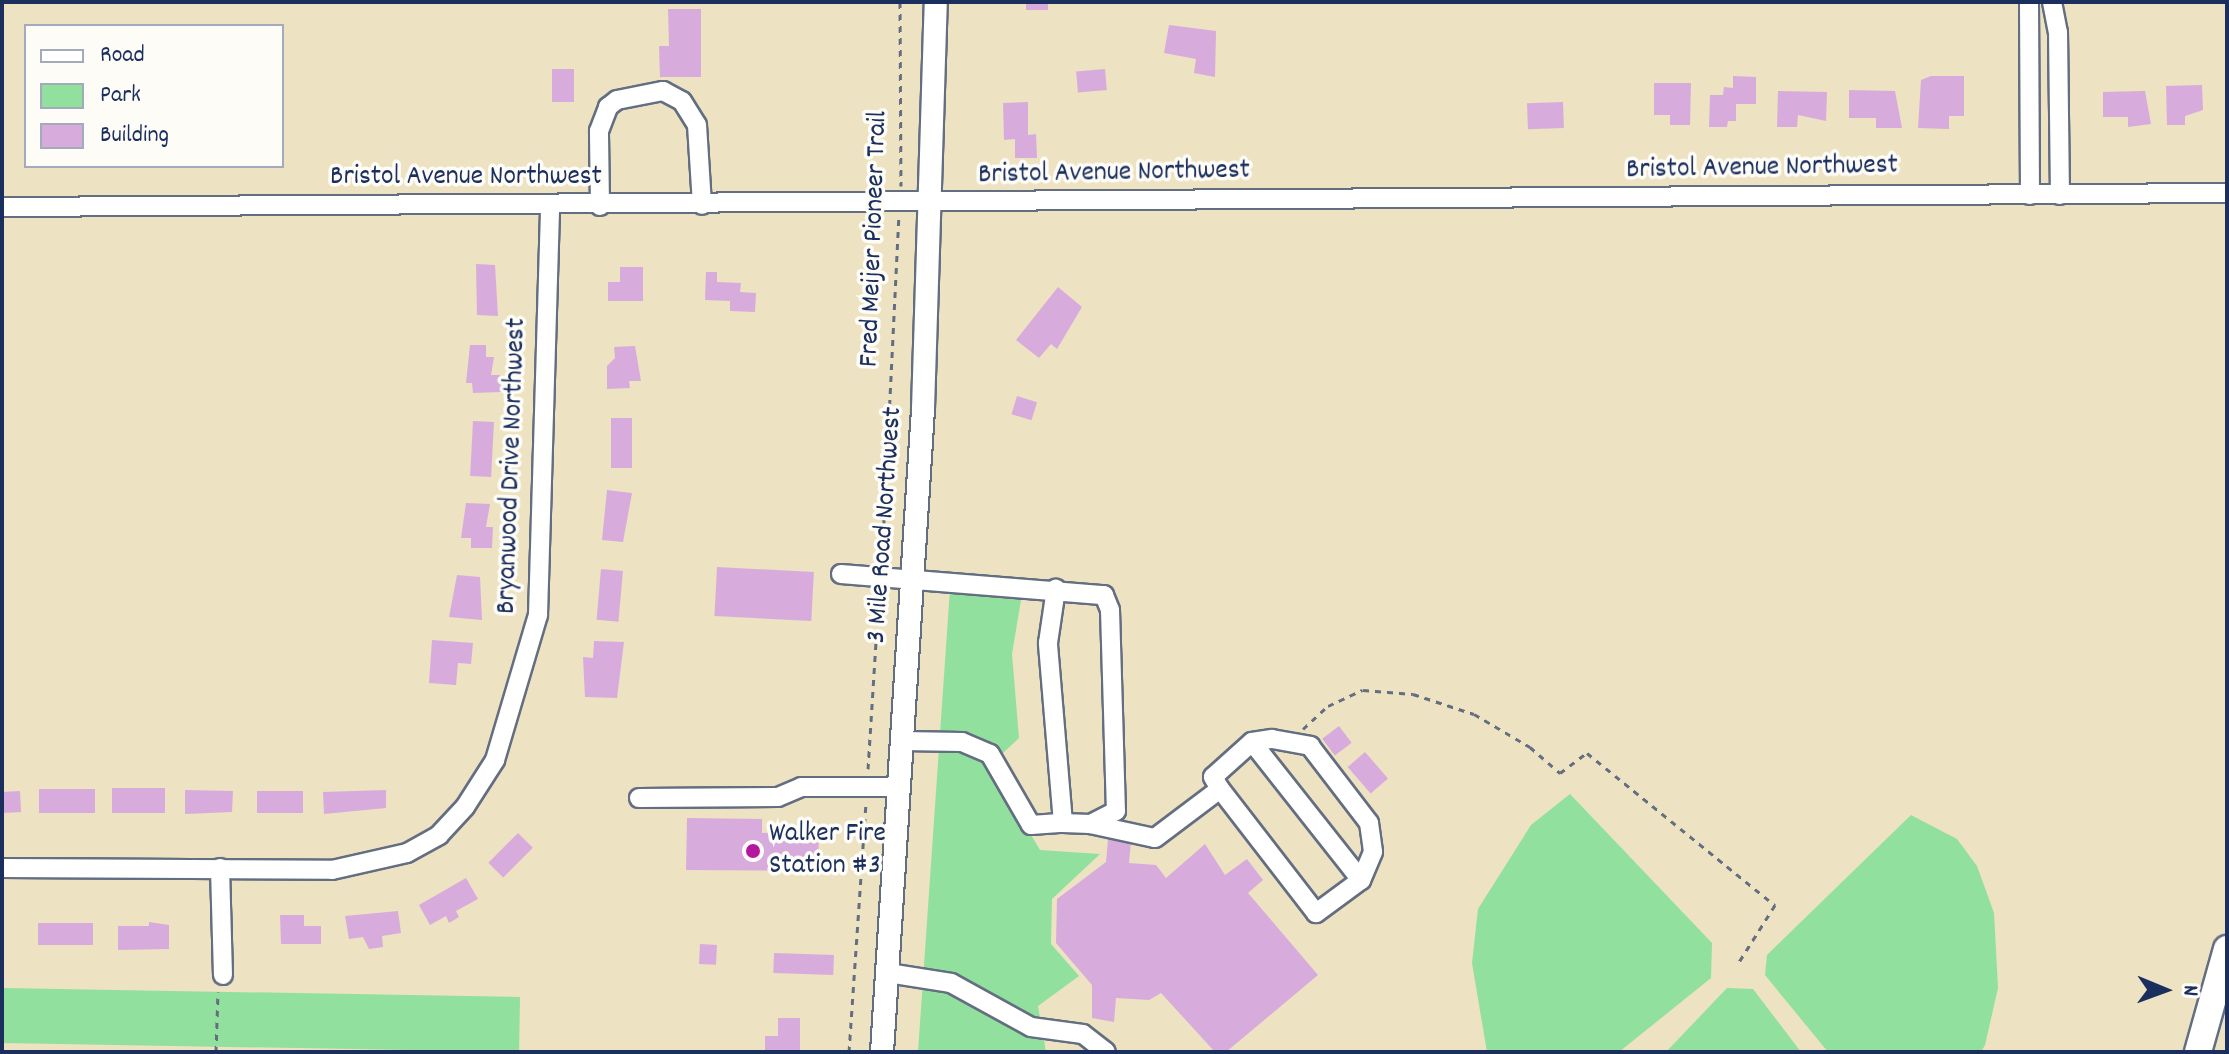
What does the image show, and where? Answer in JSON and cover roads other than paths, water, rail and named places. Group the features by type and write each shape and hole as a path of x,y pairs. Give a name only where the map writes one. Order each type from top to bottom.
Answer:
{"highway":[{"path":"2198,1052 2227,949"}],"main road":[{"name":"3 Mile Road Northwest","path":"882,1052 912,579 931,203 936,2"}],"street":[{"path":"2029,2 2030,195"},
{"path":"2052,2 2058,32 2060,195"},
{"path":"600,206 602,117 617,100 663,91 682,101 697,125 702,205"},
{"name":"Bristol Avenue Northwest","path":"2,207 600,206 2227,193"},
{"name":"Bryanwood Drive Northwest","path":"2,868 332,870 407,853 439,835 465,807 495,760 538,615 550,206"},
{"path":"841,574 1104,595 1110,610 1116,811 1090,824"},
{"path":"1056,589 1048,643 1063,823"},
{"path":"903,741 962,742 990,754 1031,825 1090,824 1155,838 1220,789"},
{"path":"1252,742 1361,880"},
{"path":"1252,742 1310,746 1369,823 1373,852 1361,880 1316,913 1213,777 1252,742"},
{"path":"639,798 778,797 801,787 899,787"},
{"path":"220,868 223,975"},
{"path":"888,973 951,983 1031,1027 1106,1052"}],"place":[{"name":"Walker Fire Station #3","path":"753,851"}]}
